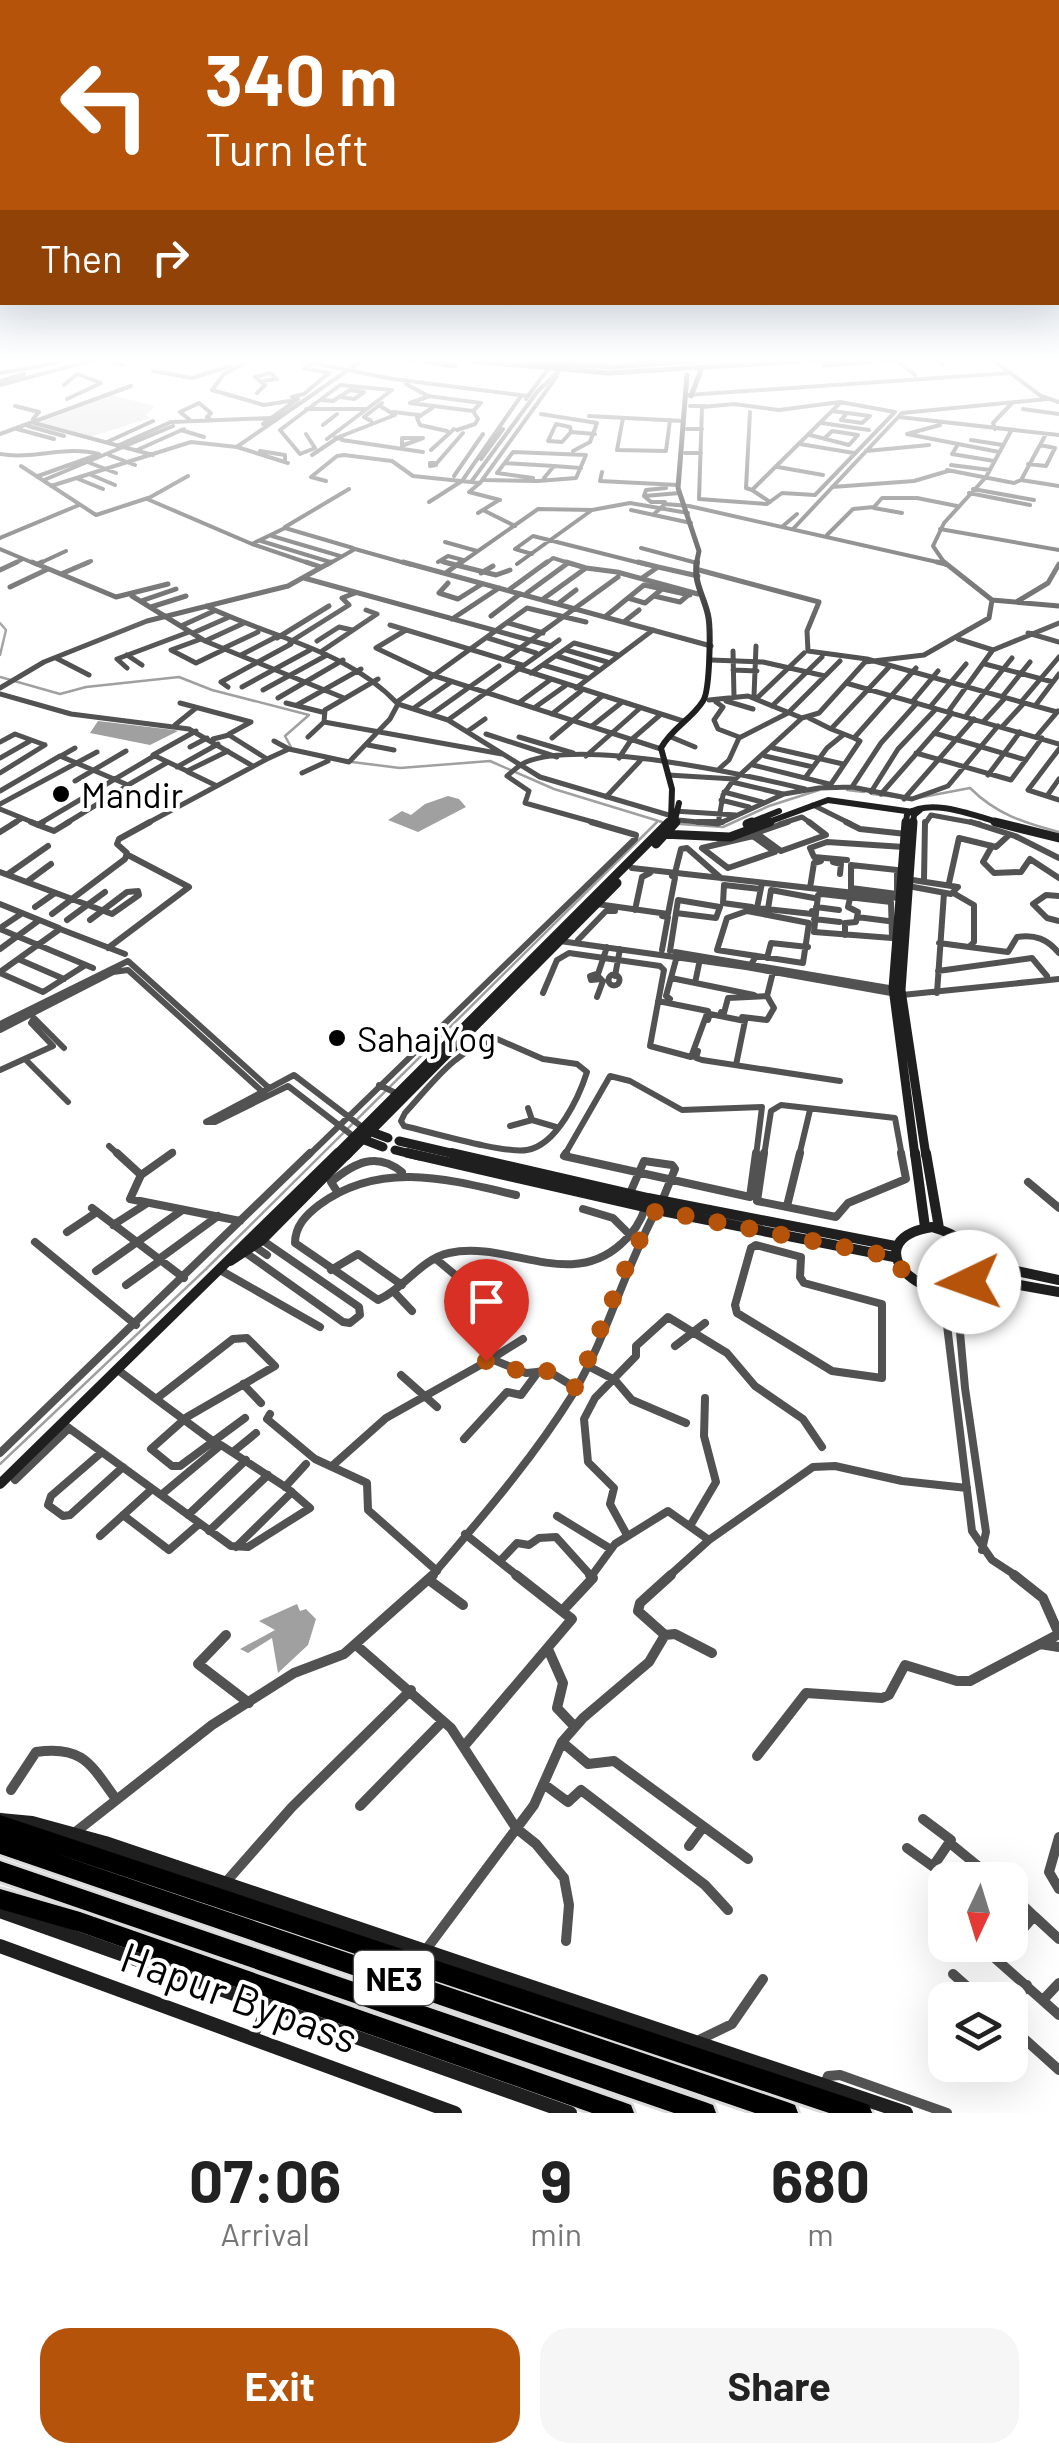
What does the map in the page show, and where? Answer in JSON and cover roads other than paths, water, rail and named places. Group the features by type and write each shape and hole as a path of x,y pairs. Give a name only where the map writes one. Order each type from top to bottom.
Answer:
{"highway":[{"path":"0,1822 871,2101"},
{"name":"NE3","path":"0,1844 787,2113"},
{"name":"NE3","path":"0,1870 705,2113"},
{"path":"0,1899 80,1922 624,2113"}],"street":[{"path":"37,476 94,458"},
{"path":"43,480 96,458"},
{"path":"102,458 117,466"},
{"path":"113,458 126,465"},
{"path":"126,465 136,461 131,458"},
{"path":"51,486 147,458"},
{"path":"270,458 286,463"},
{"path":"326,481 310,476 336,458"},
{"path":"363,458 392,461 413,476 466,481 576,478 585,458"},
{"path":"454,476 467,458"},
{"path":"466,481 481,458"},
{"path":"429,502 466,481 483,458"},
{"path":"499,458 469,491 500,500 480,511 515,526"},
{"path":"508,458 497,475 537,479 554,466"},
{"path":"537,479 548,458"},
{"path":"678,487 680,458"},
{"path":"678,487 684,458"},
{"path":"702,458 700,499 723,504 770,502 784,493 816,495 852,458"},
{"path":"748,458 746,488 770,502"},
{"path":"752,490 785,458"},
{"path":"793,529 860,458"},
{"path":"974,458 994,461"},
{"path":"996,458 986,477 958,506 932,546 946,564 992,600 1059,606"},
{"path":"949,468 1018,483 1032,458"},
{"path":"1028,464 1045,466 1050,458 1059,460"},
{"path":"89,462 116,473"},
{"path":"504,463 581,468"},
{"path":"21,466 81,502 79,506"},
{"path":"776,466 822,475"},
{"path":"78,467 82,476"},
{"path":"831,487 914,481 949,468 990,470"},
{"path":"68,471 115,485"},
{"path":"602,472 600,481 678,487"},
{"path":"58,475 82,476 103,489"},
{"path":"0,538 79,506 100,515 172,488 188,476"},
{"path":"290,1212 388,1089 596,904 671,823 670,775 661,749 664,740 706,697 713,619 697,571 702,547 670,476"},
{"path":"1021,480 1059,486"},
{"path":"866,484 872,494 882,498 918,498 958,506"},
{"path":"678,487 644,496 651,502 946,564"},
{"path":"165,504 172,488"},
{"path":"252,544 272,536 349,488"},
{"path":"971,491 1032,502"},
{"path":"150,497 252,544 322,567"},
{"path":"872,507 882,498"},
{"path":"446,572 538,508 592,510 630,502 658,508 687,508"},
{"path":"652,515 665,502"},
{"path":"826,536 853,509 872,507 902,513"},
{"path":"687,508 699,551 699,596 708,617 712,701"},
{"path":"517,564 592,510"},
{"path":"631,510 691,523"},
{"path":"782,527 798,514"},
{"path":"284,528 710,645"},
{"path":"940,530 1059,550"},
{"path":"272,536 341,556"},
{"path":"532,554 515,549 534,536 674,570 697,571"},
{"path":"261,541 331,562"},
{"path":"445,542 478,551"},
{"path":"252,766 196,731 71,714 0,691 15,678 55,658 146,621 288,586 354,548"},
{"path":"641,548 697,571 819,602 807,631 806,650 914,670 949,684 1058,711 1011,780 916,754"},
{"path":"0,549 112,596 132,596 168,584"},
{"path":"38,564 66,551"},
{"path":"0,558 10,554"},
{"path":"428,568 448,556 464,560"},
{"path":"510,590 553,558 642,578 699,596"},
{"path":"0,570 24,559"},
{"path":"505,659 544,633 634,560"},
{"path":"61,574 91,561"},
{"path":"440,561 498,576 510,570"},
{"path":"491,616 568,563"},
{"path":"1017,601 1048,583 1059,564"},
{"path":"472,580 493,566"},
{"path":"642,578 658,566"},
{"path":"534,603 586,568"},
{"path":"10,587 50,569"},
{"path":"628,598 646,604 674,570"},
{"path":"304,578 551,646"},
{"path":"448,582 439,592 458,599 484,583"},
{"path":"606,616 644,585 699,596"},
{"path":"452,619 500,587"},
{"path":"141,600 176,589"},
{"path":"558,603 576,590"},
{"path":"228,688 221,682 349,605 342,598 356,592"},
{"path":"672,610 688,595"},
{"path":"132,596 223,650 344,698"},
{"path":"151,607 186,596"},
{"path":"654,596 680,602"},
{"path":"718,824 721,800 733,780 805,718 819,712 865,662 924,655 989,618 992,600"},
{"path":"205,605 259,631 362,668 378,679 397,703 468,731 558,758"},
{"path":"240,656 330,606"},
{"path":"274,740 288,749 330,760 351,760 377,734 397,703 529,608 586,622"},
{"path":"263,690 325,653 377,614 366,610"},
{"path":"624,622 640,610"},
{"path":"181,626 216,611"},
{"path":"127,668 116,659 229,617"},
{"path":"881,794 950,713 993,650 1059,622"},
{"path":"508,623 544,633"},
{"path":"243,624 171,651 196,663 259,631"},
{"path":"390,625 505,659 550,680 683,721"},
{"path":"317,641 338,627 353,630"},
{"path":"406,630 376,648 435,676 661,749"},
{"path":"552,714 598,669 654,630"},
{"path":"1051,640 1059,632"},
{"path":"1028,633 1059,642"},
{"path":"488,638 537,654"},
{"path":"956,638 993,650"},
{"path":"448,720 559,640"},
{"path":"531,673 576,643 618,656"},
{"path":"754,698 756,646"},
{"path":"242,687 311,649"},
{"path":"565,649 608,662"},
{"path":"733,651 734,696"},
{"path":"754,698 804,653"},
{"path":"126,654 142,665"},
{"path":"556,656 598,669"},
{"path":"772,706 822,657"},
{"path":"55,658 88,675"},
{"path":"966,717 1012,658"},
{"path":"752,764 829,785 904,799 948,786 1059,658"},
{"path":"278,698 344,659"},
{"path":"711,660 758,661 826,676"},
{"path":"719,768 729,760 740,737 788,713 840,661"},
{"path":"983,722 1030,662"},
{"path":"543,664 588,678"},
{"path":"871,792 898,749 966,664"},
{"path":"985,664 1053,682"},
{"path":"432,714 499,666"},
{"path":"831,728 888,666"},
{"path":"297,705 362,668"},
{"path":"733,670 757,672"},
{"path":"854,738 914,670"},
{"path":"852,788 938,670"},
{"path":"1035,706 1059,674"},
{"path":"286,703 322,712 378,679"},
{"path":"519,703 550,680"},
{"path":"414,708 452,681"},
{"path":"846,683 1059,746 1028,790 1059,800"},
{"path":"534,708 566,685"},
{"path":"552,738 602,696"},
{"path":"667,764 665,748 671,737 712,701 734,696 754,698 860,741 829,785 784,794 718,824 671,823"},
{"path":"725,700 753,709"},
{"path":"712,701 723,707 714,720 718,729 740,737"},
{"path":"591,726 622,702"},
{"path":"180,703 250,722 228,735 190,748"},
{"path":"174,726 197,708"},
{"path":"582,756 640,708"},
{"path":"322,712 324,722"},
{"path":"619,758 631,740 661,714"},
{"path":"468,731 485,719"},
{"path":"904,799 974,719"},
{"path":"324,722 508,755"},
{"path":"308,737 324,722"},
{"path":"483,736 495,726"},
{"path":"38,825 196,731"},
{"path":"988,775 1020,732"},
{"path":"934,733 1026,760"},
{"path":"0,742 14,734 44,746 0,774"},
{"path":"804,778 844,734"},
{"path":"228,735 267,760"},
{"path":"483,736 508,755 515,766 540,777 731,840 756,836 776,852 732,868 702,848 731,840 812,804 842,801 950,813 1012,830 1059,858"},
{"path":"519,737 582,756"},
{"path":"671,737 695,747"},
{"path":"0,757 31,740"},
{"path":"177,767 213,740"},
{"path":"881,744 898,749"},
{"path":"367,745 394,750"},
{"path":"0,791 75,748"},
{"path":"772,748 843,764"},
{"path":"108,948 188,887 128,854 117,844 119,839 288,749"},
{"path":"187,772 229,750"},
{"path":"74,780 126,751"},
{"path":"2,810 97,752"},
{"path":"764,755 813,767"},
{"path":"60,756 128,785"},
{"path":"154,756 215,785"},
{"path":"15,1480 118,1370 225,1266 299,1168 453,1057 478,1043 497,1040 536,1057 572,1062 584,1068 587,1077 556,1127 531,1151 412,1128 401,1120 453,1057 557,939 636,835 525,803 528,790 508,776 515,766 582,756 619,758 719,768 805,789"},
{"path":"0,757 18,763"},
{"path":"302,773 330,760"},
{"path":"606,796 641,760"},
{"path":"2,810 54,831 168,762"},
{"path":"670,775 733,780 784,794"},
{"path":"1046,796 1059,779"},
{"path":"724,792 764,802"},
{"path":"671,823 726,833 790,806 829,796 882,801 913,811"},
{"path":"721,800 750,808"},
{"path":"708,804 708,813"},
{"path":"812,804 863,830 906,834"},
{"path":"898,993 904,846 913,811"},
{"path":"904,881 897,894 819,894 814,932 892,938 904,881 913,811"},
{"path":"225,1266 254,1246 265,1216 312,1174 388,1089 606,877 671,823 708,813 737,815"},
{"path":"924,880 928,816 1059,840"},
{"path":"765,826 756,832 781,851 826,835 802,817 781,820"},
{"path":"0,832 22,818"},
{"path":"949,883 959,838 1002,846 1012,830"},
{"path":"847,860 814,857 809,852 812,845 827,842 904,846"},
{"path":"4,873 48,846"},
{"path":"992,846 983,862 994,872 1004,876 1021,872 1030,859 1059,878"},
{"path":"675,874 681,849 687,848 722,879"},
{"path":"52,914 128,854"},
{"path":"813,887 816,862 840,864 840,874"},
{"path":"27,882 52,864"},
{"path":"845,936 845,923 856,922 858,912 848,908 850,865 894,869 904,881 955,894 974,905 974,942 969,947"},
{"path":"632,868 722,879 814,895 812,914 723,903 724,887 761,886"},
{"path":"4,873 88,906 102,911 114,914 140,893 129,891 102,911 90,920"},
{"path":"596,904 635,910 668,914 676,878 644,874 635,910"},
{"path":"904,881 949,883 958,887 955,894"},
{"path":"757,908 761,886"},
{"path":"771,887 813,887 889,901 895,922 898,993 916,1130 939,1228"},
{"path":"768,909 771,887"},
{"path":"35,907 56,892"},
{"path":"68,920 105,892"},
{"path":"851,893 899,898"},
{"path":"938,991 944,893"},
{"path":"1059,896 1046,895 1033,904 1046,918 1059,921"},
{"path":"666,951 678,900 720,907 716,918 676,914"},
{"path":"2,906 125,954"},
{"path":"816,907 839,910"},
{"path":"557,939 607,947 754,959 766,958 804,963 808,922 747,910 727,918 716,950 754,959 806,975"},
{"path":"578,940 606,912 668,917 666,951"},
{"path":"0,929 22,913"},
{"path":"857,917 895,922"},
{"path":"814,919 840,922"},
{"path":"0,948 39,920"},
{"path":"0,929 38,945 89,966 43,992 0,973 18,959 38,945 60,929"},
{"path":"939,943 1008,952 1018,937 1029,935 1050,942 1059,952"},
{"path":"557,939 806,975 898,993 1059,979"},
{"path":"766,958 773,942 808,947"},
{"path":"602,978 615,976 607,947"},
{"path":"598,997 611,957 625,948"},
{"path":"543,993 560,958 573,952 662,968 658,1001 656,1020 662,1026 654,1029 651,1048 691,1057 708,1012 658,1001"},
{"path":"677,956 666,998 724,1013 767,1020 774,1008 767,996 773,972"},
{"path":"938,971 1032,958 1047,976"},
{"path":"18,959 65,980"},
{"path":"695,983 700,964"},
{"path":"0,1027 30,1015 105,973 123,969 132,972 194,1024 267,1091"},
{"path":"938,991 1047,976 1059,979"},
{"path":"671,978 756,996"},
{"path":"898,993 1059,979"},
{"path":"724,1013 728,998 767,996"},
{"path":"736,1065 746,1020 710,1014 696,1058 736,1065 840,1081"},
{"path":"30,1015 64,1048"},
{"path":"0,1070 53,1046 31,1023 30,1015"},
{"path":"26,1060 68,1102"},
{"path":"302,1080 292,1087 267,1091 206,1122 221,1119 267,1091 291,1075 302,1080 354,1129"},
{"path":"610,1076 636,1083 664,1104 685,1110 707,1111 737,1104 763,1109 750,1196 638,1173 564,1156 610,1076"},
{"path":"292,1087 354,1129 462,1166 894,1252 909,1278 937,1288 956,1287 975,1277 1059,1292"},
{"path":"776,1106 810,1110 895,1118 906,1179 848,1203 836,1217 757,1202 771,1111 776,1106"},
{"path":"528,1108 532,1120"},
{"path":"776,1223 810,1110"},
{"path":"510,1126 532,1120 556,1127"},
{"path":"916,1130 913,1143 924,1227"},
{"path":"454,1154 460,1138"},
{"path":"472,1158 479,1142"},
{"path":"901,1142 913,1143"},
{"path":"391,1144 454,1154 630,1194 649,1206 776,1223 805,1236 894,1252"},
{"path":"109,1146 141,1176"},
{"path":"173,1152 141,1176 130,1199 241,1221 290,1212 304,1219"},
{"path":"338,1193 332,1182 365,1159 389,1162 402,1173"},
{"path":"516,1194 402,1173 375,1177 338,1193 304,1219 297,1228 295,1242 378,1300 447,1254 483,1254 542,1266 579,1264 614,1252 676,1167 646,1160 630,1194"},
{"path":"455,1181 462,1166"},
{"path":"299,1168 312,1174"},
{"path":"469,1184 477,1170"},
{"path":"1028,1182 1059,1208"},
{"path":"114,1225 147,1204"},
{"path":"74,1834 180,1747 294,1674 322,1660 338,1658 356,1646 428,1580 525,1464 576,1388 649,1206"},
{"path":"582,1209 605,1213 630,1235"},
{"path":"67,1232 95,1210 184,1278"},
{"path":"96,1271 182,1210"},
{"path":"802,1256 752,1246 735,1311 832,1372 882,1378 882,1304 804,1283 800,1277 805,1236 805,1210"},
{"path":"126,1285 218,1216"},
{"path":"265,1216 297,1228"},
{"path":"0,1452 241,1221"},
{"path":"894,1252 903,1234 924,1227 939,1228 966,1240 979,1263 975,1277"},
{"path":"36,1242 136,1325"},
{"path":"254,1246 359,1307 360,1316 350,1323 343,1322 254,1246"},
{"path":"254,1246 267,1255"},
{"path":"331,1270 358,1254 402,1284"},
{"path":"436,1259 460,1279"},
{"path":"979,1263 1059,1280"},
{"path":"225,1266 260,1295 276,1296 320,1327"},
{"path":"956,1287 986,1532 982,1550"},
{"path":"757,1756 806,1693 882,1698 889,1695 905,1665 957,1681 970,1681 1059,1634 1056,1615 1038,1589 982,1550 972,1532 946,1317 937,1288"},
{"path":"395,1292 412,1311"},
{"path":"627,1535 610,1504 614,1488 590,1465 583,1437 584,1420 590,1404 636,1356 636,1346 668,1317 727,1353 755,1386 803,1419 822,1447"},
{"path":"946,1317 958,1318"},
{"path":"675,1346 705,1323"},
{"path":"156,1399 240,1336 260,1347 276,1364 184,1420 150,1444 152,1451 176,1467 245,1418"},
{"path":"332,1466 374,1428 523,1339"},
{"path":"491,1359 526,1374 548,1371 576,1388"},
{"path":"588,1366 614,1380 632,1400 686,1424"},
{"path":"118,1370 214,1442"},
{"path":"464,1439 507,1392 522,1395 539,1372"},
{"path":"419,1374 404,1378 437,1407"},
{"path":"243,1384 260,1403"},
{"path":"690,1526 716,1482 704,1436 705,1398"},
{"path":"270,1414 267,1419 301,1451 367,1483 364,1497 368,1510 436,1570"},
{"path":"66,1425 156,1492 188,1515 208,1531 236,1547 248,1547 308,1512 309,1505 234,1451 218,1446 156,1492 124,1515 100,1536"},
{"path":"0,1484 66,1425"},
{"path":"234,1451 256,1433"},
{"path":"102,1452 50,1496 48,1505 63,1516 70,1515 123,1467"},
{"path":"188,1515 246,1460"},
{"path":"236,1547 289,1489 306,1464"},
{"path":"665,1635 638,1607 709,1540 813,1466 835,1466 902,1481 977,1481"},
{"path":"208,1531 268,1476"},
{"path":"564,1609 592,1580 592,1574 611,1549 668,1511 709,1540"},
{"path":"124,1515 169,1550 199,1524"},
{"path":"557,1516 611,1549"},
{"path":"465,1745 572,1619 466,1534"},
{"path":"501,1560 514,1544 529,1545 553,1536 592,1574"},
{"path":"428,1580 463,1604"},
{"path":"226,1634 198,1664 249,1702"},
{"path":"665,1635 675,1634 712,1653"},
{"path":"425,1951 545,1785 562,1742 649,1662 665,1635"},
{"path":"1038,1643 1059,1648"},
{"path":"356,1646 444,1720 465,1745 516,1828 536,1844 567,1884 566,1940"},
{"path":"548,1649 563,1682 557,1708 575,1726"},
{"path":"225,1883 292,1807 411,1690"},
{"path":"360,1806 444,1720"},
{"path":"562,1742 588,1764 614,1761 748,1858"},
{"path":"10,1790 31,1756 40,1750 55,1749 84,1756 116,1800"},
{"path":"545,1785 568,1802 581,1790 694,1876 728,1910"},
{"path":"923,1819 973,1862"},
{"path":"0,1822 74,1834 906,2113"},
{"path":"689,1846 703,1827"},
{"path":"1059,1837 1049,1872 1059,1889"},
{"path":"936,1862 951,1844"},
{"path":"908,1848 928,1863"},
{"path":"1028,1910 1059,1939"},
{"path":"0,1911 474,2074 570,2113"},
{"path":"1028,1923 1034,1916"},
{"name":"Hapur Bypass","path":"0,1946 455,2113"},
{"path":"999,1962 1022,1982"},
{"path":"953,1974 962,1982"},
{"path":"695,2042 732,2024 762,1979"},
{"path":"1043,2000 1059,1983"},
{"path":"1028,1987 1059,2016"},
{"path":"251,2040 268,2006"},
{"path":"1028,2041 1058,2067"},
{"path":"871,2101 947,2113"}],"waterway":[{"path":"0,623 6,630 0,655"},
{"path":"0,677 60,694 86,687 179,677 212,690 309,715 285,736 291,747"},
{"path":"352,762 400,768 490,761 554,789 662,822"},
{"path":"872,794 912,799 970,788 1011,816 1059,832"},
{"path":"680,824 723,827 769,806 819,790"},
{"path":"847,790 864,792"},
{"path":"0,1464 206,1269 657,822"}],"tunnel":[{"path":"454,2055 471,2003"},
{"path":"477,2063 493,2011"}],"place":[{"name":"Mandir","path":"61,794"},
{"name":"SahajYog","path":"337,1038"}]}
